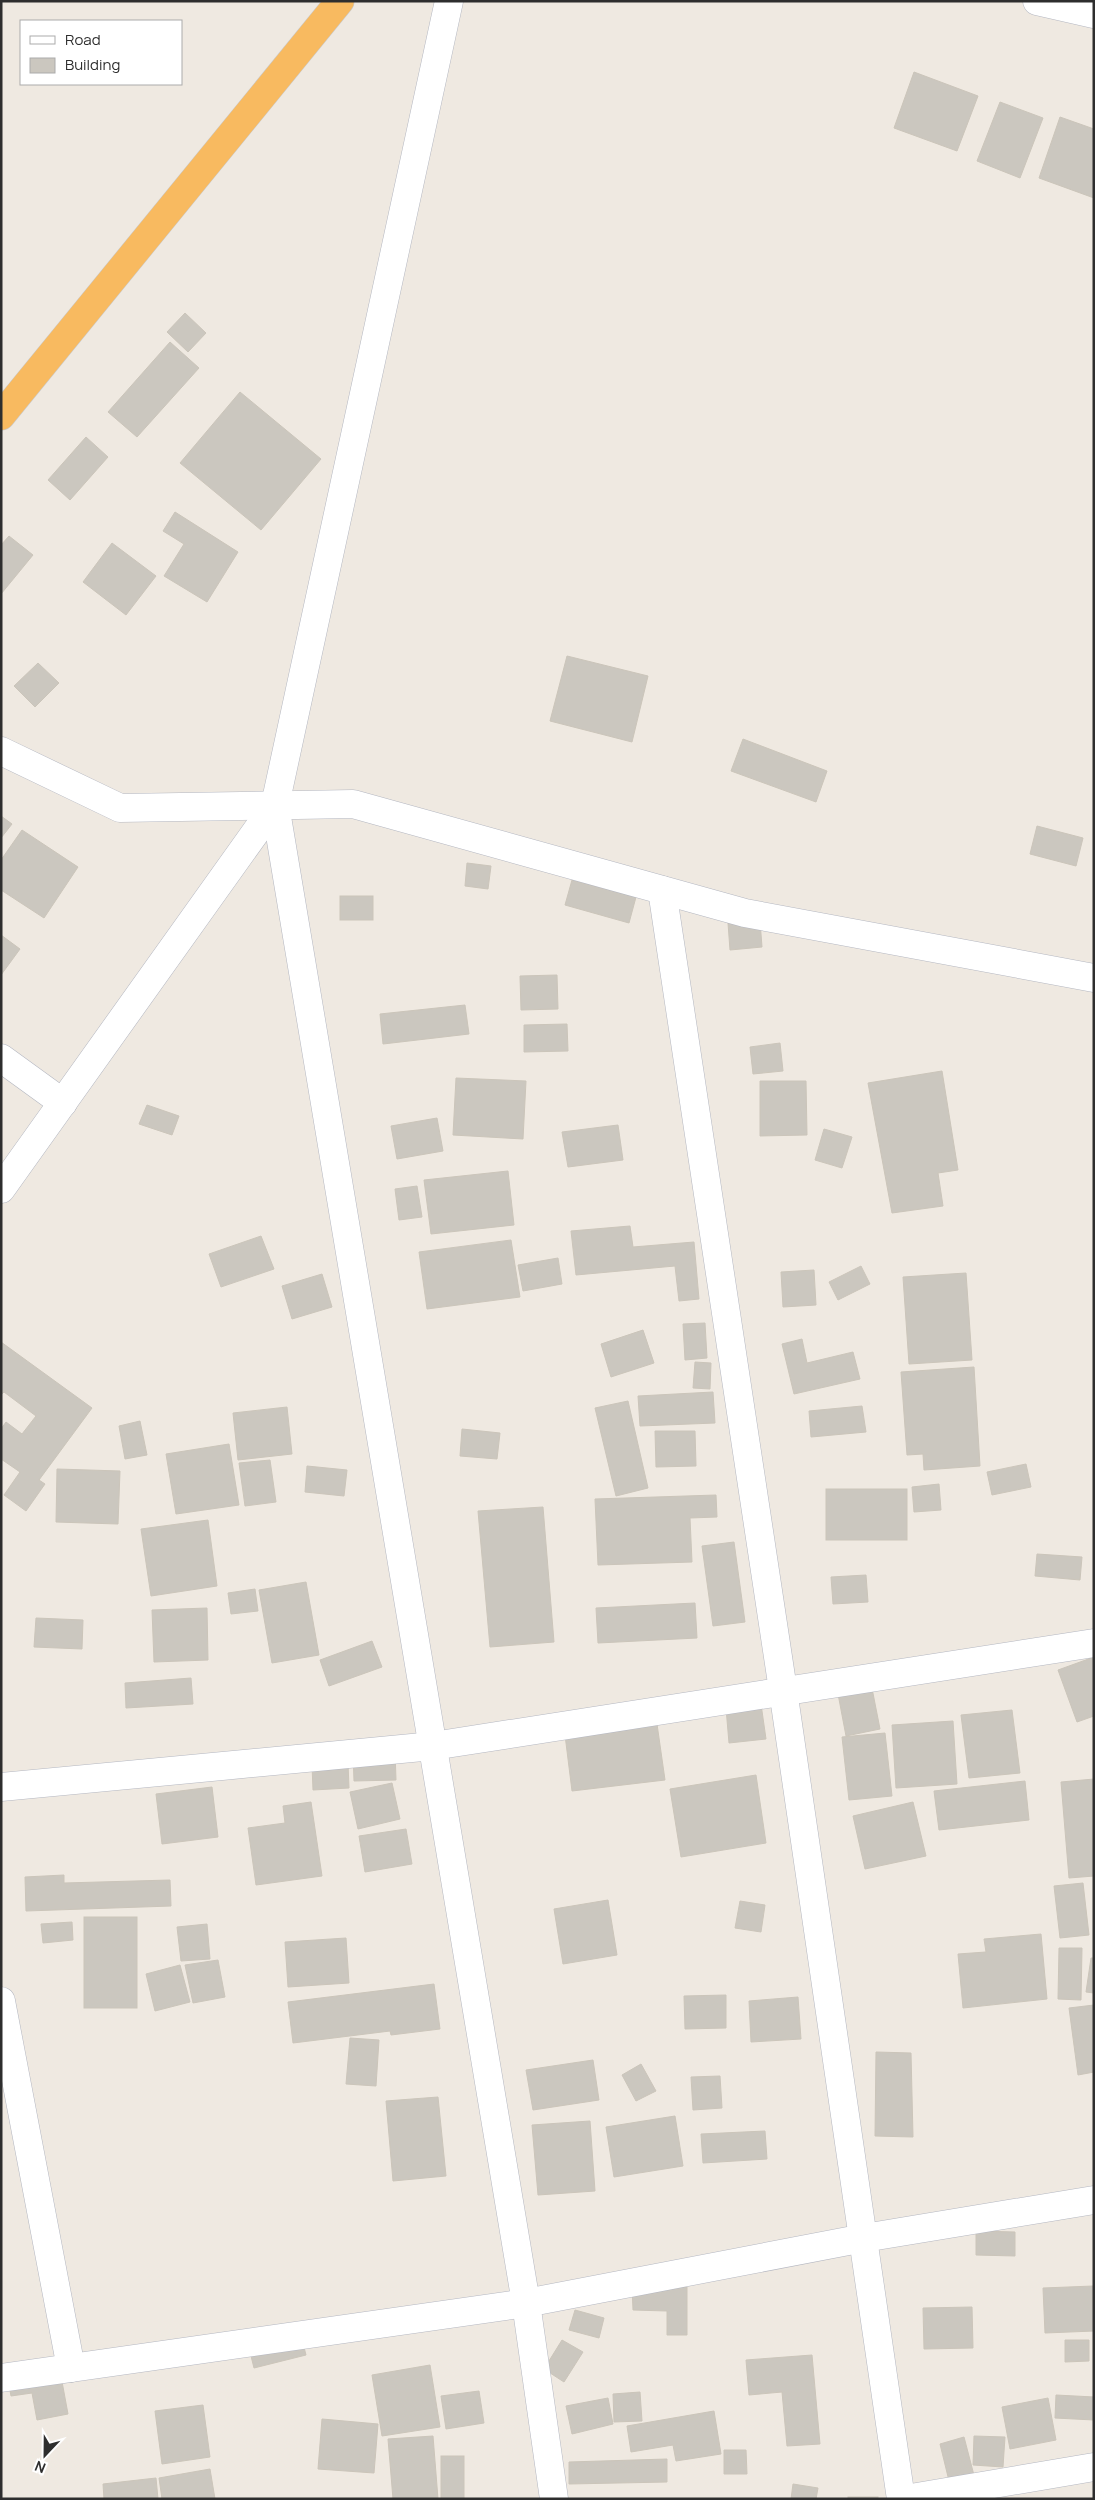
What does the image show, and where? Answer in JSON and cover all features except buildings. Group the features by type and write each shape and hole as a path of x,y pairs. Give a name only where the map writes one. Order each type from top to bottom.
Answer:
{"highway":[{"path":"1,416 340,1"}],"street":[{"path":"448,1 276,805 526,2303 554,2499"},
{"path":"1037,1 1094,14"},
{"path":"1,751 120,808 353,804 745,913 1094,978"},
{"path":"1,1189 276,805"},
{"path":"662,890 903,2499 1094,2467"},
{"path":"1,1058 63,1103"},
{"path":"1,1787 433,1746 1094,1643"},
{"path":"1,2001 71,2368"},
{"path":"1,2378 526,2303 864,2238 1094,2200"}]}
